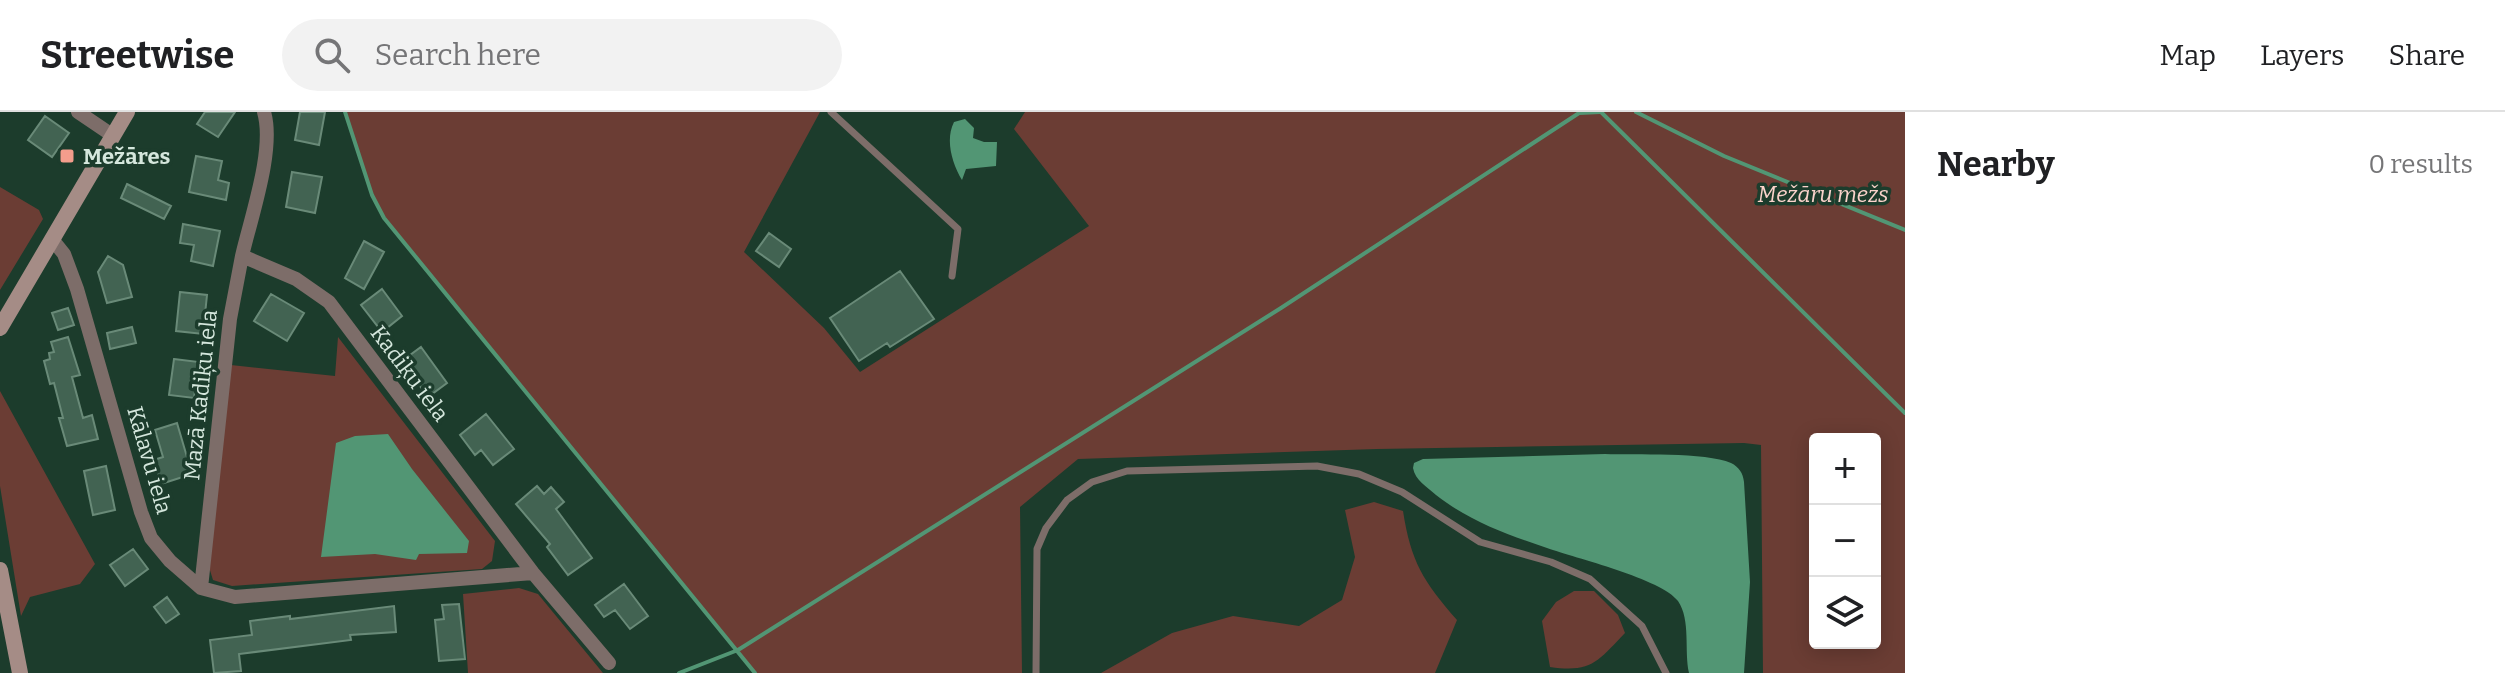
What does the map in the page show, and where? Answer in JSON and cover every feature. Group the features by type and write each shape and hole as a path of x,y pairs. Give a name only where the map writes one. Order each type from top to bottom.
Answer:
{"street":[{"path":"78,112 112,135"},
{"path":"0,328 127,112"},
{"path":"242,256 267,148 268,127 264,112"},
{"name":"Kālavu iela","path":"52,239 64,254 77,289 151,538 170,561 201,588 235,597 533,573"},
{"name":"Kadiķu iela","path":"242,256 296,279 329,302 533,573 609,663"},
{"name":"Mazā Kadiķu iela","path":"201,588 230,319 242,256"},
{"path":"0,570 20,673"}],"lane":[{"path":"831,112 958,229 952,276"},
{"path":"1036,673 1037,549 1046,528 1067,500 1092,482 1127,471 1317,466 1359,474 1402,492 1480,542 1551,562 1590,579 1642,626 1666,673"}],"green space":[{"name":"Mežāru mežs","path":"345,112 820,112 744,252 824,328 860,372 1089,226 1014,129 1025,112 1905,112 1905,673 1763,673 1761,445 1744,443 1377,449 1078,459 1020,507 1022,673 755,673 384,218 372,195"},
{"path":"0,187 39,210 43,219 0,290"},
{"path":"338,337 495,541 492,561 482,569 232,586 213,580 209,567 231,365 335,376"},
{"path":"0,391 95,564 80,584 30,597 21,616 0,486"},
{"path":"1374,502 1403,511 1410,544 1420,570 1457,620 1435,673 1101,673 1172,633 1233,616 1299,626 1342,600 1355,557 1345,510"},
{"path":"519,588 538,594 603,673 468,673 463,594"},
{"path":"1574,591 1594,591 1618,615 1625,633 1593,663 1576,668 1550,667 1542,621 1556,602"}],"shaded area":[{"path":"965,119 974,128 973,138 997,142 996,166 966,169 962,180 953,159 950,136 954,122"},
{"path":"388,434 469,541 467,553 419,554 416,560 375,554 321,557 336,443 355,436"},
{"path":"1605,454 1705,457 1731,463 1740,471 1744,482 1750,582 1744,673 1689,673 1682,609 1669,593 1637,577 1518,538 1475,520 1436,495 1419,480 1413,468 1414,463 1423,459"}],"building":[{"path":"205,112 235,112 218,137 197,124"},
{"path":"300,112 325,112 319,145 295,140"},
{"path":"45,116 69,133 52,157 28,140"},
{"path":"196,156 222,161 218,180 229,183 226,200 189,192"},
{"path":"292,172 322,177 315,213 286,207"},
{"path":"127,184 171,206 164,219 121,198"},
{"path":"183,224 220,231 213,266 191,261 194,245 180,243"},
{"path":"769,233 791,249 779,267 756,251"},
{"path":"364,241 384,252 364,289 345,278"},
{"path":"108,256 123,265 132,297 107,303 98,272"},
{"path":"900,271 934,319 890,347 887,343 859,361 830,318"},
{"path":"382,289 402,316 382,332 361,305"},
{"path":"180,292 207,295 203,334 176,331"},
{"path":"271,294 304,313 287,341 254,321"},
{"path":"68,308 74,325 58,330 52,313"},
{"path":"132,327 136,343 110,349 107,333"},
{"path":"68,337 80,375 72,377 83,418 92,415 98,439 67,446 54,383 50,384 44,361 50,359 49,353 54,352 51,342"},
{"path":"421,347 447,383 428,397 402,361"},
{"path":"174,359 199,362 194,398 169,395"},
{"path":"486,414 514,449 493,465 481,450 475,455 460,435"},
{"path":"177,423 192,474 161,484 154,460 163,457 155,430"},
{"path":"106,466 115,510 93,515 84,471"},
{"path":"537,486 544,494 551,487 564,502 556,509 592,558 568,575 547,547 550,544 516,504"},
{"path":"133,549 148,569 125,586 110,565"},
{"path":"624,584 648,616 630,629 615,610 604,617 595,605"},
{"path":"167,597 179,614 166,623 154,607"},
{"path":"459,604 465,659 439,661 435,620 444,619 442,605"},
{"path":"394,606 396,632 350,635 351,640 239,654 241,671 214,673 210,640 252,635 250,621"}],"waterway":[{"path":"345,112 372,195 384,218 755,673"},
{"path":"679,673 738,650 1281,308 1579,113 1600,112"},
{"path":"1601,112 1905,413"},
{"path":"1636,112 1724,156 1905,230"}],"place":[{"name":"Mežāres","path":"67,156"}]}
